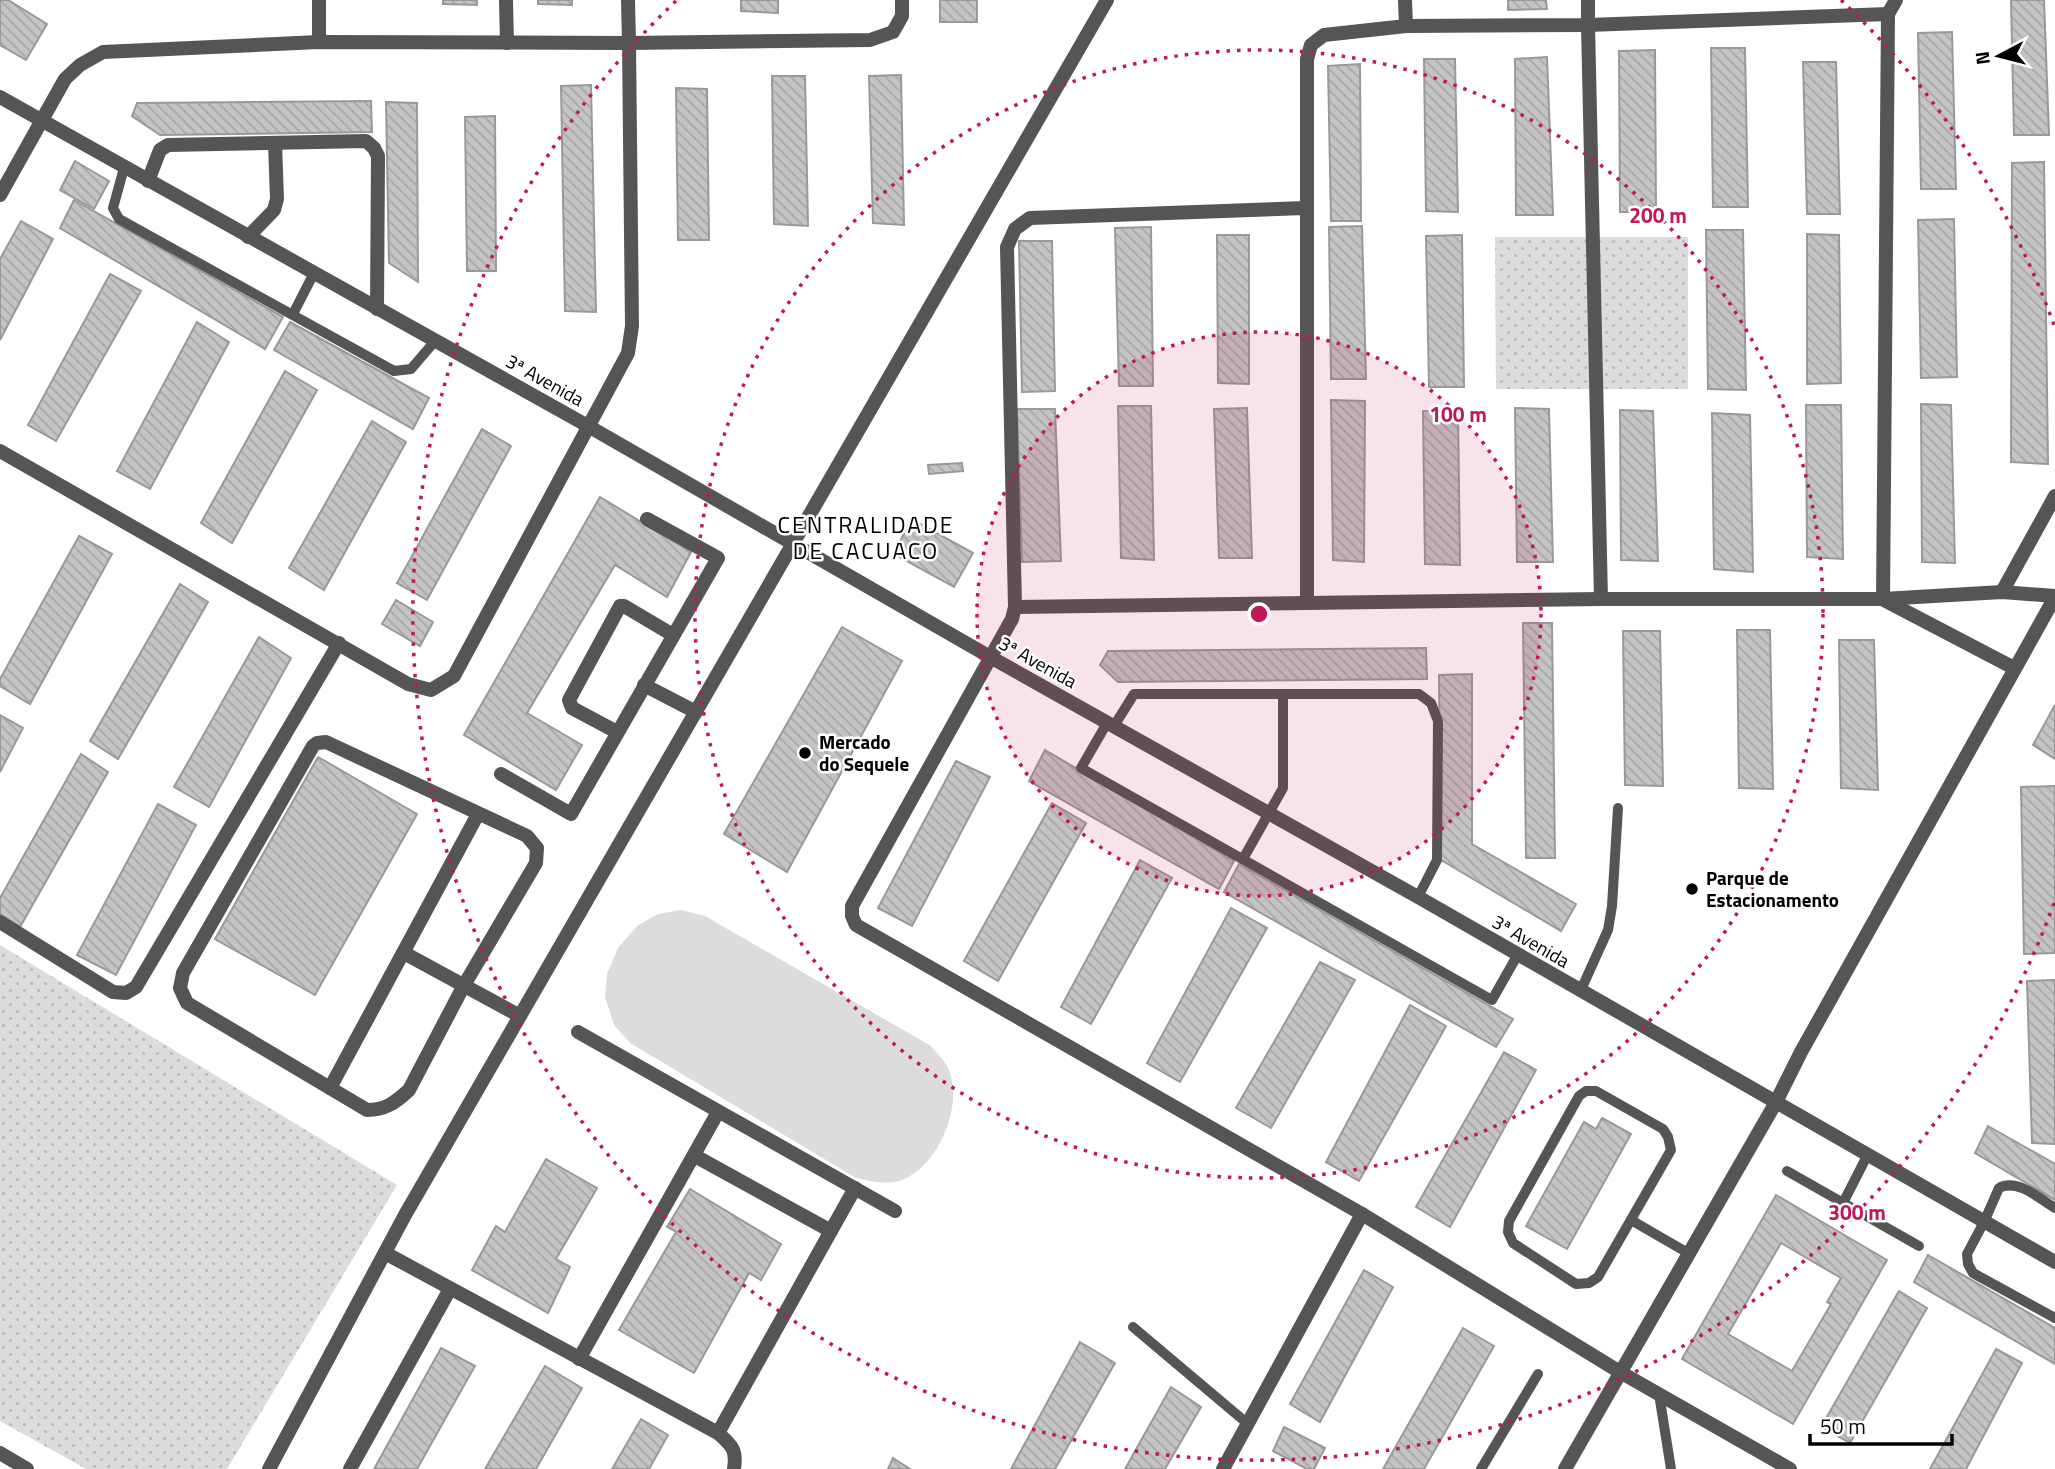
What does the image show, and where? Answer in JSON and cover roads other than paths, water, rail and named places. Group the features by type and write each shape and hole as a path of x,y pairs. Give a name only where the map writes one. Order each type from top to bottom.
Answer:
{"street":[{"path":"319,0 320,42"},
{"path":"506,0 506,43"},
{"path":"0,451 408,684 431,690 454,676 628,353 632,326 628,0"},
{"path":"0,195 65,79 80,65 103,52 320,42 629,43 870,40 893,32 902,16 902,0"},
{"path":"269,1469 384,1253 1107,0"},
{"path":"1405,0 1406,26"},
{"path":"1588,0 1601,599"},
{"path":"1883,599 1888,14 1896,0"},
{"path":"1307,603 1305,208 1307,59 1311,45 1324,35 1406,26 1588,25 1888,14"},
{"name":"3ª Avenida","path":"0,97 588,426 2055,1262"},
{"path":"148,181 163,147 366,141 378,156 377,309"},
{"path":"248,237 274,210 277,198 275,143"},
{"path":"1305,208 1030,218 1015,229 1007,247 1015,607 1012,619 992,658 852,906 852,916 856,925 1362,1214 1620,1372 1790,1469"},
{"path":"2002,592 2055,496"},
{"path":"500,774 571,814 718,558 647,519"},
{"path":"1015,607 1601,599 1883,599 2002,592 2055,596 2051,610 2014,668 1801,1052 1775,1104 1564,1469"},
{"path":"1883,599 2014,668"},
{"path":"617,732 572,708 569,700 620,606 673,635"},
{"path":"0,922 113,992 125,993 136,987 339,643"},
{"path":"644,685 695,712"},
{"path":"317,743 326,743 478,814 527,836 537,848 536,863 463,987 409,1090 396,1102 381,1110 367,1110 187,1003 180,988 183,973 317,743"},
{"path":"330,1088 478,814"},
{"path":"404,953 520,1016"},
{"path":"578,1032 895,1211"},
{"path":"579,1359 718,1112"},
{"path":"695,1156 831,1231"},
{"path":"718,1433 855,1188"},
{"path":"1223,1469 1362,1214"},
{"path":"384,1253 718,1433 732,1446 736,1456 734,1469"},
{"path":"350,1469 450,1289"},
{"path":"0,1454 27,1469"}],"lane":[{"path":"124,168 113,208 119,219 394,371 411,369 435,341"},
{"path":"293,314 314,273"},
{"path":"1418,897 1437,860 1438,721 1431,703 1419,694 1134,694 1081,768 1492,1000 1517,956"},
{"path":"1243,859 1283,788 1283,694"},
{"path":"1580,992 1608,930 1618,808"},
{"path":"1586,1091 1596,1091 1663,1129 1668,1137 1671,1150 1631,1220 1598,1277 1588,1283 1576,1284 1513,1243 1508,1232 1509,1221 1579,1096 1586,1091"},
{"path":"1843,1203 1867,1156"},
{"path":"1787,1171 1919,1246"},
{"path":"2055,1209 2010,1184 1998,1188 1967,1254 1973,1273 2055,1318"},
{"path":"1631,1220 1688,1253"},
{"path":"1133,1327 1248,1424"},
{"path":"1481,1469 1538,1374"},
{"path":"1659,1394 1671,1469"}],"place":[{"name":"Mercado do Sequele","path":"805,753"},
{"name":"Parque de Estacionamento","path":"1692,889"}],"district":[{"name":"CENTRALIDADE DE CACUACO","path":"866,538"}]}
